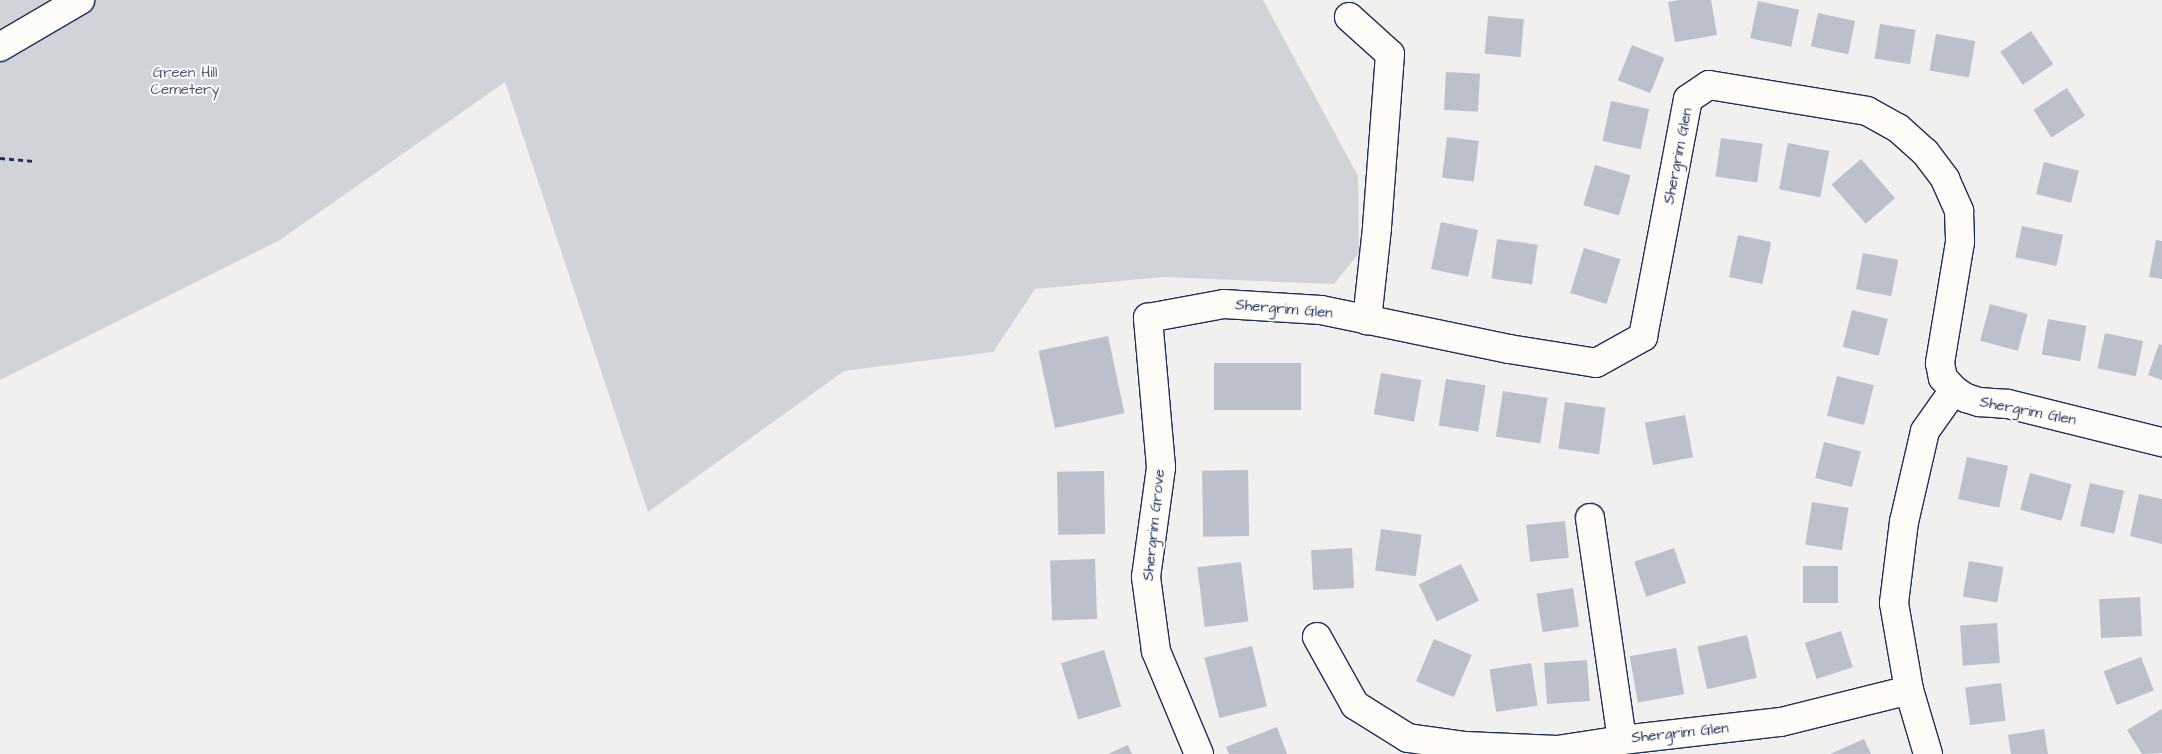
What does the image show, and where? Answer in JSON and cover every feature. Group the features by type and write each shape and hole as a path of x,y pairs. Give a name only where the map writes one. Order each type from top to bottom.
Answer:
{"street":[{"path":"0,47 80,0"},
{"path":"1349,17 1390,54 1377,228 1367,320"},
{"name":"Shergrim Glen","path":"1148,318 1224,304 1321,310 1509,349 1596,363 1643,337 1688,99 1709,85 1867,112 1898,128 1925,152 1945,179 1959,211 1960,242 1940,363 1943,378 1954,390 1966,398 1979,402 2008,404 2162,442"},
{"name":"Shergrim Grove","path":"1148,318 1161,467 1146,577 1156,651 1199,754"},
{"path":"1928,754 1909,690 1894,603 1904,522 1925,431 1954,390"},
{"path":"1590,518 1622,740"},
{"name":"Shergrim Glen","path":"1317,636 1355,705 1408,738 1465,746 1557,750 1622,740 1781,722 1909,690"}],"path":[{"path":"0,158 33,161"}],"green space":[{"name":"Green Hill Cemetery","path":"0,0 1263,0 1358,176 1359,253 1334,284 1163,277 1035,289 993,352 844,371 648,512 505,82 280,240 0,380"}],"building":[{"path":"1711,0 1717,35 1675,42 1668,2"},
{"path":"1758,1 1799,10 1791,47 1750,38"},
{"path":"1818,13 1855,21 1848,54 1811,46"},
{"path":"1488,16 1524,19 1521,57 1485,54"},
{"path":"1880,24 1916,30 1910,64 1875,59"},
{"path":"2031,31 2053,64 2023,85 2000,52"},
{"path":"1936,34 1975,41 1969,77 1930,70"},
{"path":"1632,45 1664,58 1650,93 1618,80"},
{"path":"1446,72 1480,74 1478,112 1444,110"},
{"path":"2067,88 2085,116 2051,137 2033,110"},
{"path":"1611,101 1649,109 1641,149 1602,141"},
{"path":"1447,137 1479,141 1474,182 1442,178"},
{"path":"1721,138 1763,144 1757,182 1716,177"},
{"path":"1788,143 1829,151 1820,197 1779,189"},
{"path":"1861,159 1895,198 1866,224 1832,185"},
{"path":"2044,162 2079,171 2071,203 2036,194"},
{"path":"1595,165 1631,175 1619,216 1583,205"},
{"path":"1441,222 1478,230 1468,277 1431,269"},
{"path":"2022,226 2063,235 2056,266 2015,257"},
{"path":"1738,235 1771,242 1762,284 1729,277"},
{"path":"1497,239 1538,245 1532,284 1491,279"},
{"path":"2156,240 2162,241 2162,279 2149,277"},
{"path":"1584,248 1620,259 1607,304 1570,293"},
{"path":"1863,253 1898,260 1891,296 1856,289"},
{"path":"1990,304 2028,314 2018,351 1980,341"},
{"path":"1852,310 1888,319 1879,356 1843,347"},
{"path":"2048,319 2086,326 2080,361 2042,354"},
{"path":"2105,333 2143,341 2136,376 2098,368"},
{"path":"1108,336 1124,413 1055,428 1039,351"},
{"path":"2159,344 2162,345 2162,380 2148,375"},
{"path":"1214,363 1301,363 1301,410 1214,410"},
{"path":"1381,373 1421,380 1414,421 1374,414"},
{"path":"1837,376 1874,385 1864,425 1827,416"},
{"path":"1446,379 1486,385 1478,432 1439,425"},
{"path":"1503,391 1547,398 1540,443 1496,436"},
{"path":"1565,402 1606,408 1599,454 1558,449"},
{"path":"1685,415 1693,457 1653,465 1645,423"},
{"path":"1824,442 1861,451 1852,487 1815,478"},
{"path":"1967,457 2008,466 1999,508 1958,499"},
{"path":"1248,470 1249,536 1203,537 1202,471"},
{"path":"1104,471 1105,534 1058,535 1057,472"},
{"path":"2030,473 2072,484 2062,521 2020,510"},
{"path":"2090,483 2124,491 2114,534 2080,526"},
{"path":"2139,494 2162,499 2162,544 2130,536"},
{"path":"1812,502 1849,508 1842,550 1805,544"},
{"path":"1565,521 1569,558 1530,562 1526,525"},
{"path":"1381,529 1422,535 1416,576 1375,571"},
{"path":"1352,548 1354,588 1313,590 1311,550"},
{"path":"1674,548 1686,583 1646,597 1634,562"},
{"path":"1095,559 1097,619 1052,621 1050,561"},
{"path":"1969,561 2003,567 1997,603 1963,596"},
{"path":"1241,562 1248,622 1205,627 1197,567"},
{"path":"1461,564 1479,601 1437,621 1419,585"},
{"path":"1803,566 1838,566 1838,603 1803,603"},
{"path":"1573,588 1579,627 1543,632 1536,594"},
{"path":"2140,597 2142,636 2101,638 2099,599"},
{"path":"1997,623 2000,663 1963,665 1960,626"},
{"path":"1841,631 1853,667 1817,679 1805,643"},
{"path":"1747,635 1757,678 1707,689 1697,646"},
{"path":"1434,639 1472,655 1454,697 1416,681"},
{"path":"1252,646 1267,706 1219,718 1204,658"},
{"path":"1676,648 1684,694 1638,702 1630,656"},
{"path":"1104,650 1121,706 1078,720 1061,663"},
{"path":"2141,657 2154,691 2117,705 2104,671"},
{"path":"1587,660 1590,701 1547,704 1544,663"},
{"path":"1531,663 1538,705 1496,712 1490,670"},
{"path":"2001,683 2006,721 1970,725 1965,687"},
{"path":"2162,709 2162,753 2142,754 2127,730"},
{"path":"1277,727 1287,754 1229,754 1226,747"},
{"path":"2044,729 2048,754 2011,754 2008,735"},
{"path":"1864,739 1871,754 1830,754"},
{"path":"1128,745 1132,754 1108,754"}]}
